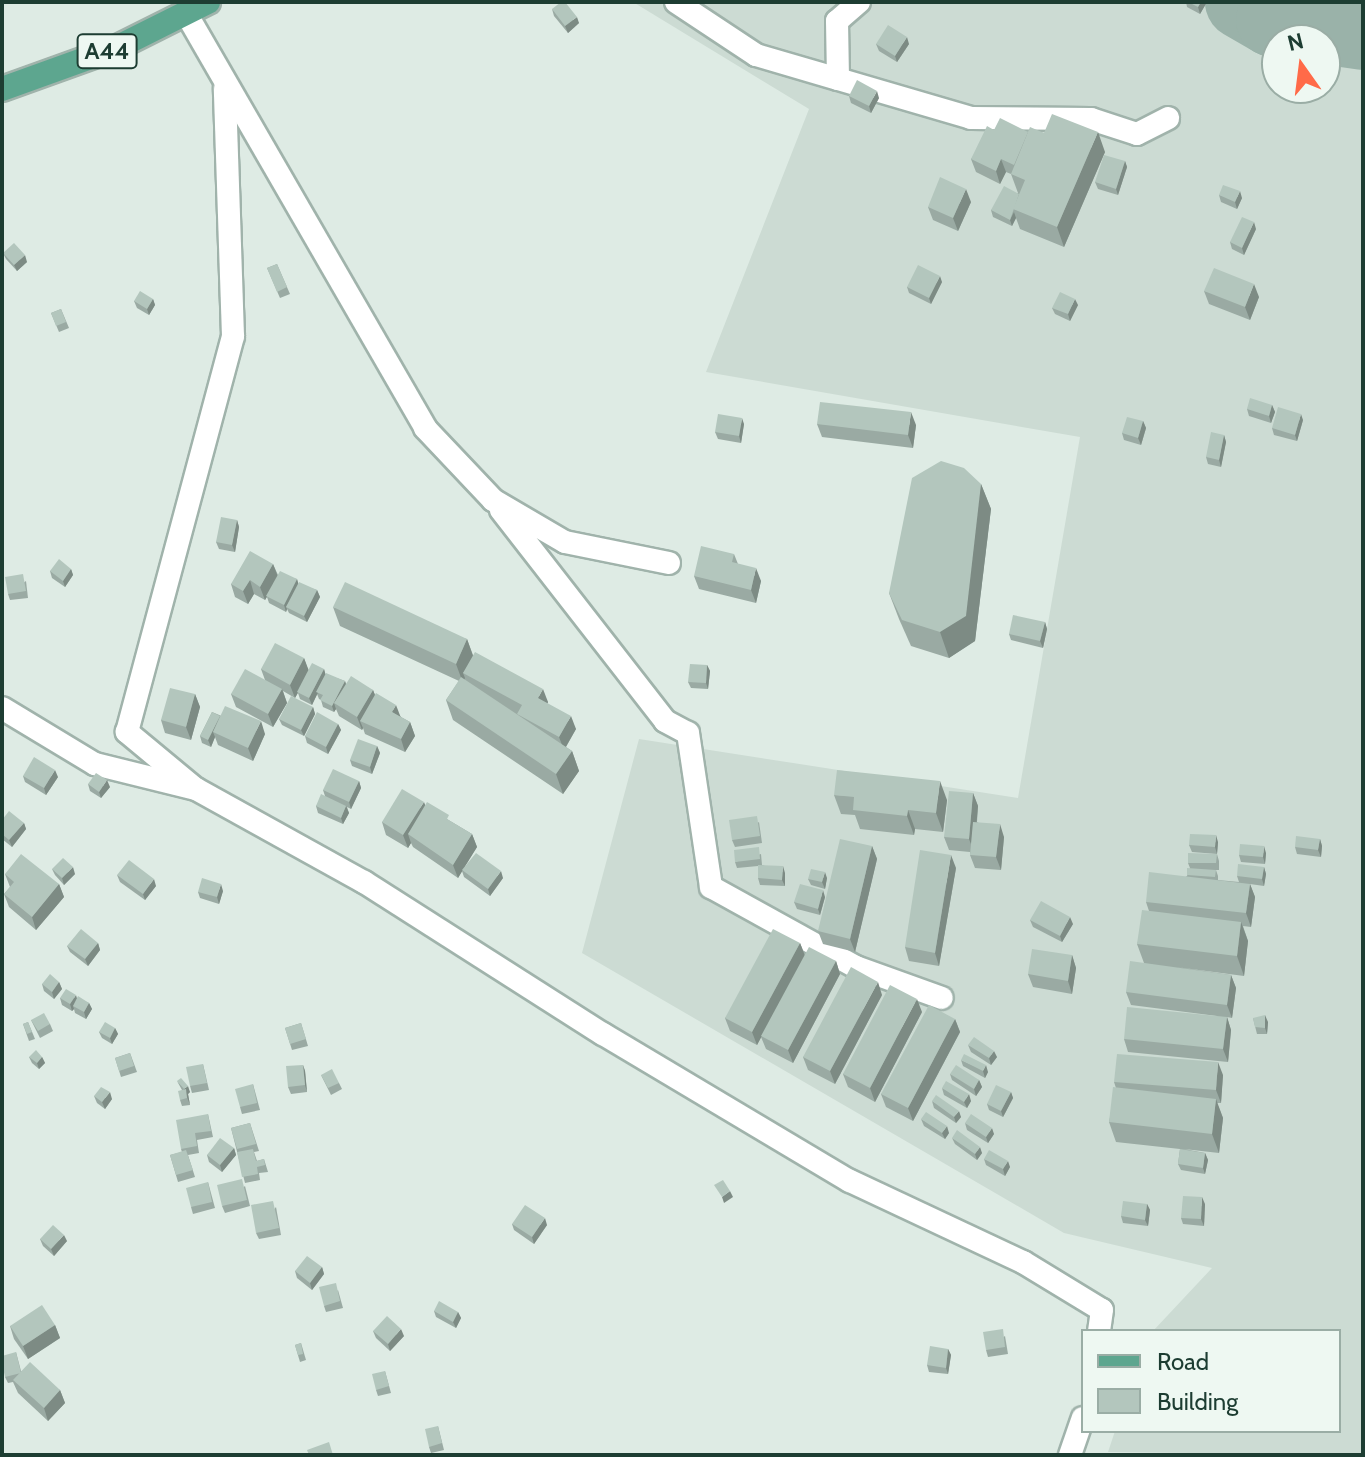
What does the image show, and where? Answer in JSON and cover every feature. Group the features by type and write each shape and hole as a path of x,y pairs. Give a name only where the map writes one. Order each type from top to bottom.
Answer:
{"main road":[{"name":"A44","path":"2,89 116,48 208,2"}],"street":[{"path":"676,2 756,55 971,118 1091,119 1137,134 1168,118"},
{"path":"838,79 837,21 859,2"},
{"path":"187,15 425,428 493,500 665,721 688,733 711,887 856,967 942,998"},
{"path":"225,83 233,336 127,732 196,789 364,882 603,1034 850,1181 1023,1262 1076,1294 1102,1310 1099,1329"},
{"path":"493,500 565,542 669,563"},
{"path":"2,708 95,764 196,789"},
{"path":"1070,1455 1081,1424"}],"shaded area":[{"path":"633,2 1363,2 1363,1455 1108,1452 1114,1433 1341,1433 1341,1329 1155,1329 1212,1268 1064,1233 582,953 639,739 1018,798 1080,437 706,372 809,109"}],"building":[{"path":"565,2 577,17 565,26 552,9"},
{"path":"888,25 907,37 895,56 876,44"},
{"path":"857,80 877,91 869,106 849,96"},
{"path":"1052,114 1098,132 1057,227 1013,209 1025,180 1011,174 1030,127 1044,133"},
{"path":"1000,118 1028,132 1014,165 1001,159 996,171 971,159 987,126 994,130"},
{"path":"1104,155 1125,161 1116,189 1095,182"},
{"path":"940,177 966,189 953,218 928,207"},
{"path":"1223,185 1240,191 1235,202 1219,195"},
{"path":"1004,186 1019,194 1010,220 991,210"},
{"path":"1242,217 1254,222 1242,248 1230,242"},
{"path":"14,243 25,255 14,265 3,253"},
{"path":"277,264 287,287 277,292 267,268"},
{"path":"918,265 940,276 929,298 907,287"},
{"path":"1214,268 1254,284 1245,307 1204,291"},
{"path":"140,291 153,299 147,309 134,301"},
{"path":"1060,292 1075,299 1068,314 1052,308"},
{"path":"61,309 66,322 56,326 51,313"},
{"path":"1250,398 1272,405 1269,416 1247,409"},
{"path":"820,402 911,412 908,435 817,424"},
{"path":"1278,407 1301,414 1295,435 1272,428"},
{"path":"718,414 742,418 739,436 715,432"},
{"path":"1127,417 1143,421 1138,438 1122,433"},
{"path":"1211,432 1224,435 1219,460 1206,457"},
{"path":"941,461 964,468 981,484 966,616 940,632 902,620 889,593 912,478"},
{"path":"221,517 237,520 232,545 216,542"},
{"path":"701,546 734,554 732,562 756,568 751,590 694,576"},
{"path":"250,551 273,564 260,587 250,580 243,591 231,584"},
{"path":"59,559 71,569 63,581 50,571"},
{"path":"280,571 297,579 284,605 266,596"},
{"path":"23,574 26,591 8,594 5,577"},
{"path":"299,582 317,590 304,616 286,607"},
{"path":"345,582 467,639 456,664 333,607"},
{"path":"1013,615 1045,622 1040,641 1009,634"},
{"path":"275,643 304,658 290,685 261,669"},
{"path":"475,652 543,689 538,698 571,716 559,737 517,714 522,705 463,673"},
{"path":"312,663 324,669 309,698 297,692"},
{"path":"690,664 707,665 706,683 688,682"},
{"path":"245,669 282,689 268,714 231,694"},
{"path":"326,673 345,681 332,706 320,700 323,695 316,692"},
{"path":"351,676 373,690 357,717 334,703"},
{"path":"461,677 572,751 556,774 446,700"},
{"path":"170,688 195,694 186,727 161,720"},
{"path":"376,693 396,705 392,712 410,722 401,739 360,721"},
{"path":"291,696 313,707 301,730 279,719"},
{"path":"225,706 261,721 248,748 213,732"},
{"path":"212,712 220,716 208,740 200,736"},
{"path":"317,712 338,724 326,747 305,736"},
{"path":"358,739 377,746 370,767 350,760"},
{"path":"34,757 55,770 44,788 23,776"},
{"path":"333,769 359,781 349,802 323,790"},
{"path":"837,770 940,781 936,813 908,810 907,816 853,810 854,797 834,795"},
{"path":"96,773 107,780 99,792 88,784"},
{"path":"402,789 424,802 403,835 382,822"},
{"path":"949,791 973,793 969,839 944,837"},
{"path":"321,794 346,806 341,818 316,806"},
{"path":"427,802 472,834 453,865 408,834"},
{"path":"9,811 24,823 9,840 2,834 2,820"},
{"path":"757,816 760,836 732,840 729,820"},
{"path":"973,822 1000,824 996,857 970,855"},
{"path":"1190,834 1216,835 1215,847 1189,845"},
{"path":"1296,836 1320,839 1318,850 1295,847"},
{"path":"840,839 872,846 850,939 818,931"},
{"path":"1240,844 1264,846 1263,857 1239,855"},
{"path":"759,847 760,859 735,862 734,850"},
{"path":"920,850 951,855 935,953 905,947"},
{"path":"476,853 501,871 488,889 462,870"},
{"path":"1188,853 1217,854 1216,863 1188,863"},
{"path":"21,854 59,884 32,917 4,894 14,882 5,874"},
{"path":"63,858 73,867 62,878 52,869"},
{"path":"129,860 154,879 143,894 117,875"},
{"path":"1238,864 1264,867 1262,879 1237,876"},
{"path":"758,865 783,866 782,880 758,878"},
{"path":"1187,868 1216,870 1215,877 1187,875"},
{"path":"811,869 825,872 822,882 808,879"},
{"path":"1149,872 1250,884 1246,913 1146,902"},
{"path":"202,878 221,884 217,897 198,892"},
{"path":"800,884 823,890 818,909 794,902"},
{"path":"1041,901 1070,917 1060,936 1030,920"},
{"path":"1142,910 1241,922 1237,956 1137,944"},
{"path":"81,929 98,943 85,959 67,946"},
{"path":"773,929 800,943 752,1032 725,1018"},
{"path":"809,947 836,961 788,1050 761,1036"},
{"path":"1032,949 1072,955 1068,981 1028,974"},
{"path":"1130,961 1231,975 1227,1005 1126,992"},
{"path":"851,967 878,982 830,1071 803,1057"},
{"path":"50,974 59,982 52,992 42,984"},
{"path":"890,985 917,999 870,1088 843,1074"},
{"path":"66,989 76,995 70,1004 60,998"},
{"path":"78,996 89,1003 84,1012 73,1006"},
{"path":"929,1005 955,1019 908,1108 881,1094"},
{"path":"1127,1007 1227,1017 1223,1049 1124,1039"},
{"path":"44,1013 50,1024 38,1031 31,1020"},
{"path":"1265,1015 1265,1028 1255,1027 1253,1018"},
{"path":"28,1022 32,1032 27,1034 23,1024"},
{"path":"105,1022 115,1028 110,1038 99,1032"},
{"path":"301,1023 306,1039 290,1044 285,1028"},
{"path":"974,1037 994,1051 989,1058 968,1045"},
{"path":"36,1050 42,1057 37,1063 29,1057"},
{"path":"130,1053 134,1066 119,1071 115,1058"},
{"path":"964,1054 986,1065 983,1071 961,1060"},
{"path":"1117,1054 1218,1062 1216,1090 1114,1082"},
{"path":"203,1064 207,1083 190,1086 186,1067"},
{"path":"303,1065 305,1085 288,1087 286,1066"},
{"path":"956,1065 979,1080 974,1089 950,1074"},
{"path":"332,1069 339,1083 328,1088 321,1075"},
{"path":"181,1078 188,1086 184,1089 177,1081"},
{"path":"946,1081 969,1094 964,1102 942,1088"},
{"path":"253,1084 257,1103 240,1107 235,1089"},
{"path":"996,1085 1011,1092 1001,1111 987,1104"},
{"path":"101,1087 110,1092 102,1102 94,1096"},
{"path":"1113,1087 1216,1099 1212,1134 1109,1122"},
{"path":"186,1089 187,1098 180,1100 178,1091"},
{"path":"936,1095 959,1111 954,1117 932,1101"},
{"path":"926,1112 947,1126 942,1133 921,1119"},
{"path":"208,1114 211,1131 195,1133 197,1146 181,1149 176,1120"},
{"path":"971,1114 992,1128 986,1137 965,1123"},
{"path":"250,1123 256,1144 237,1149 231,1128"},
{"path":"957,1130 980,1147 975,1154 952,1138"},
{"path":"220,1138 234,1148 220,1165 207,1155"},
{"path":"253,1149 256,1161 264,1159 265,1165 257,1167 258,1174 242,1177 237,1152"},
{"path":"1180,1149 1205,1153 1203,1168 1178,1164"},
{"path":"186,1150 193,1170 176,1175 170,1155"},
{"path":"989,1150 1008,1161 1003,1169 984,1159"},
{"path":"242,1179 247,1200 222,1206 217,1185"},
{"path":"723,1180 730,1191 722,1197 714,1185"},
{"path":"208,1182 212,1202 191,1207 186,1188"},
{"path":"1183,1196 1202,1197 1201,1219 1181,1218"},
{"path":"273,1201 279,1228 256,1233 251,1205"},
{"path":"1123,1201 1147,1204 1145,1220 1121,1216"},
{"path":"525,1205 545,1218 532,1237 512,1224"},
{"path":"53,1225 64,1235 51,1249 40,1239"},
{"path":"307,1256 322,1267 310,1283 295,1271"},
{"path":"336,1283 340,1301 324,1306 319,1287"},
{"path":"439,1301 458,1312 453,1322 434,1311"},
{"path":"42,1305 55,1325 23,1346 10,1326"},
{"path":"387,1316 401,1329 388,1344 373,1331"},
{"path":"1003,1329 1005,1347 986,1350 983,1332"},
{"path":"301,1343 303,1354 298,1355 295,1345"},
{"path":"930,1346 948,1349 946,1368 927,1365"},
{"path":"16,1352 21,1373 5,1377 2,1356"},
{"path":"30,1362 60,1390 44,1408 13,1380"},
{"path":"385,1371 389,1386 376,1390 372,1374"},
{"path":"438,1426 442,1443 429,1447 425,1429"},
{"path":"329,1442 333,1455 309,1455 307,1450"}],"taxiway":[{"path":"1242,2 1273,20 1363,33"}]}
